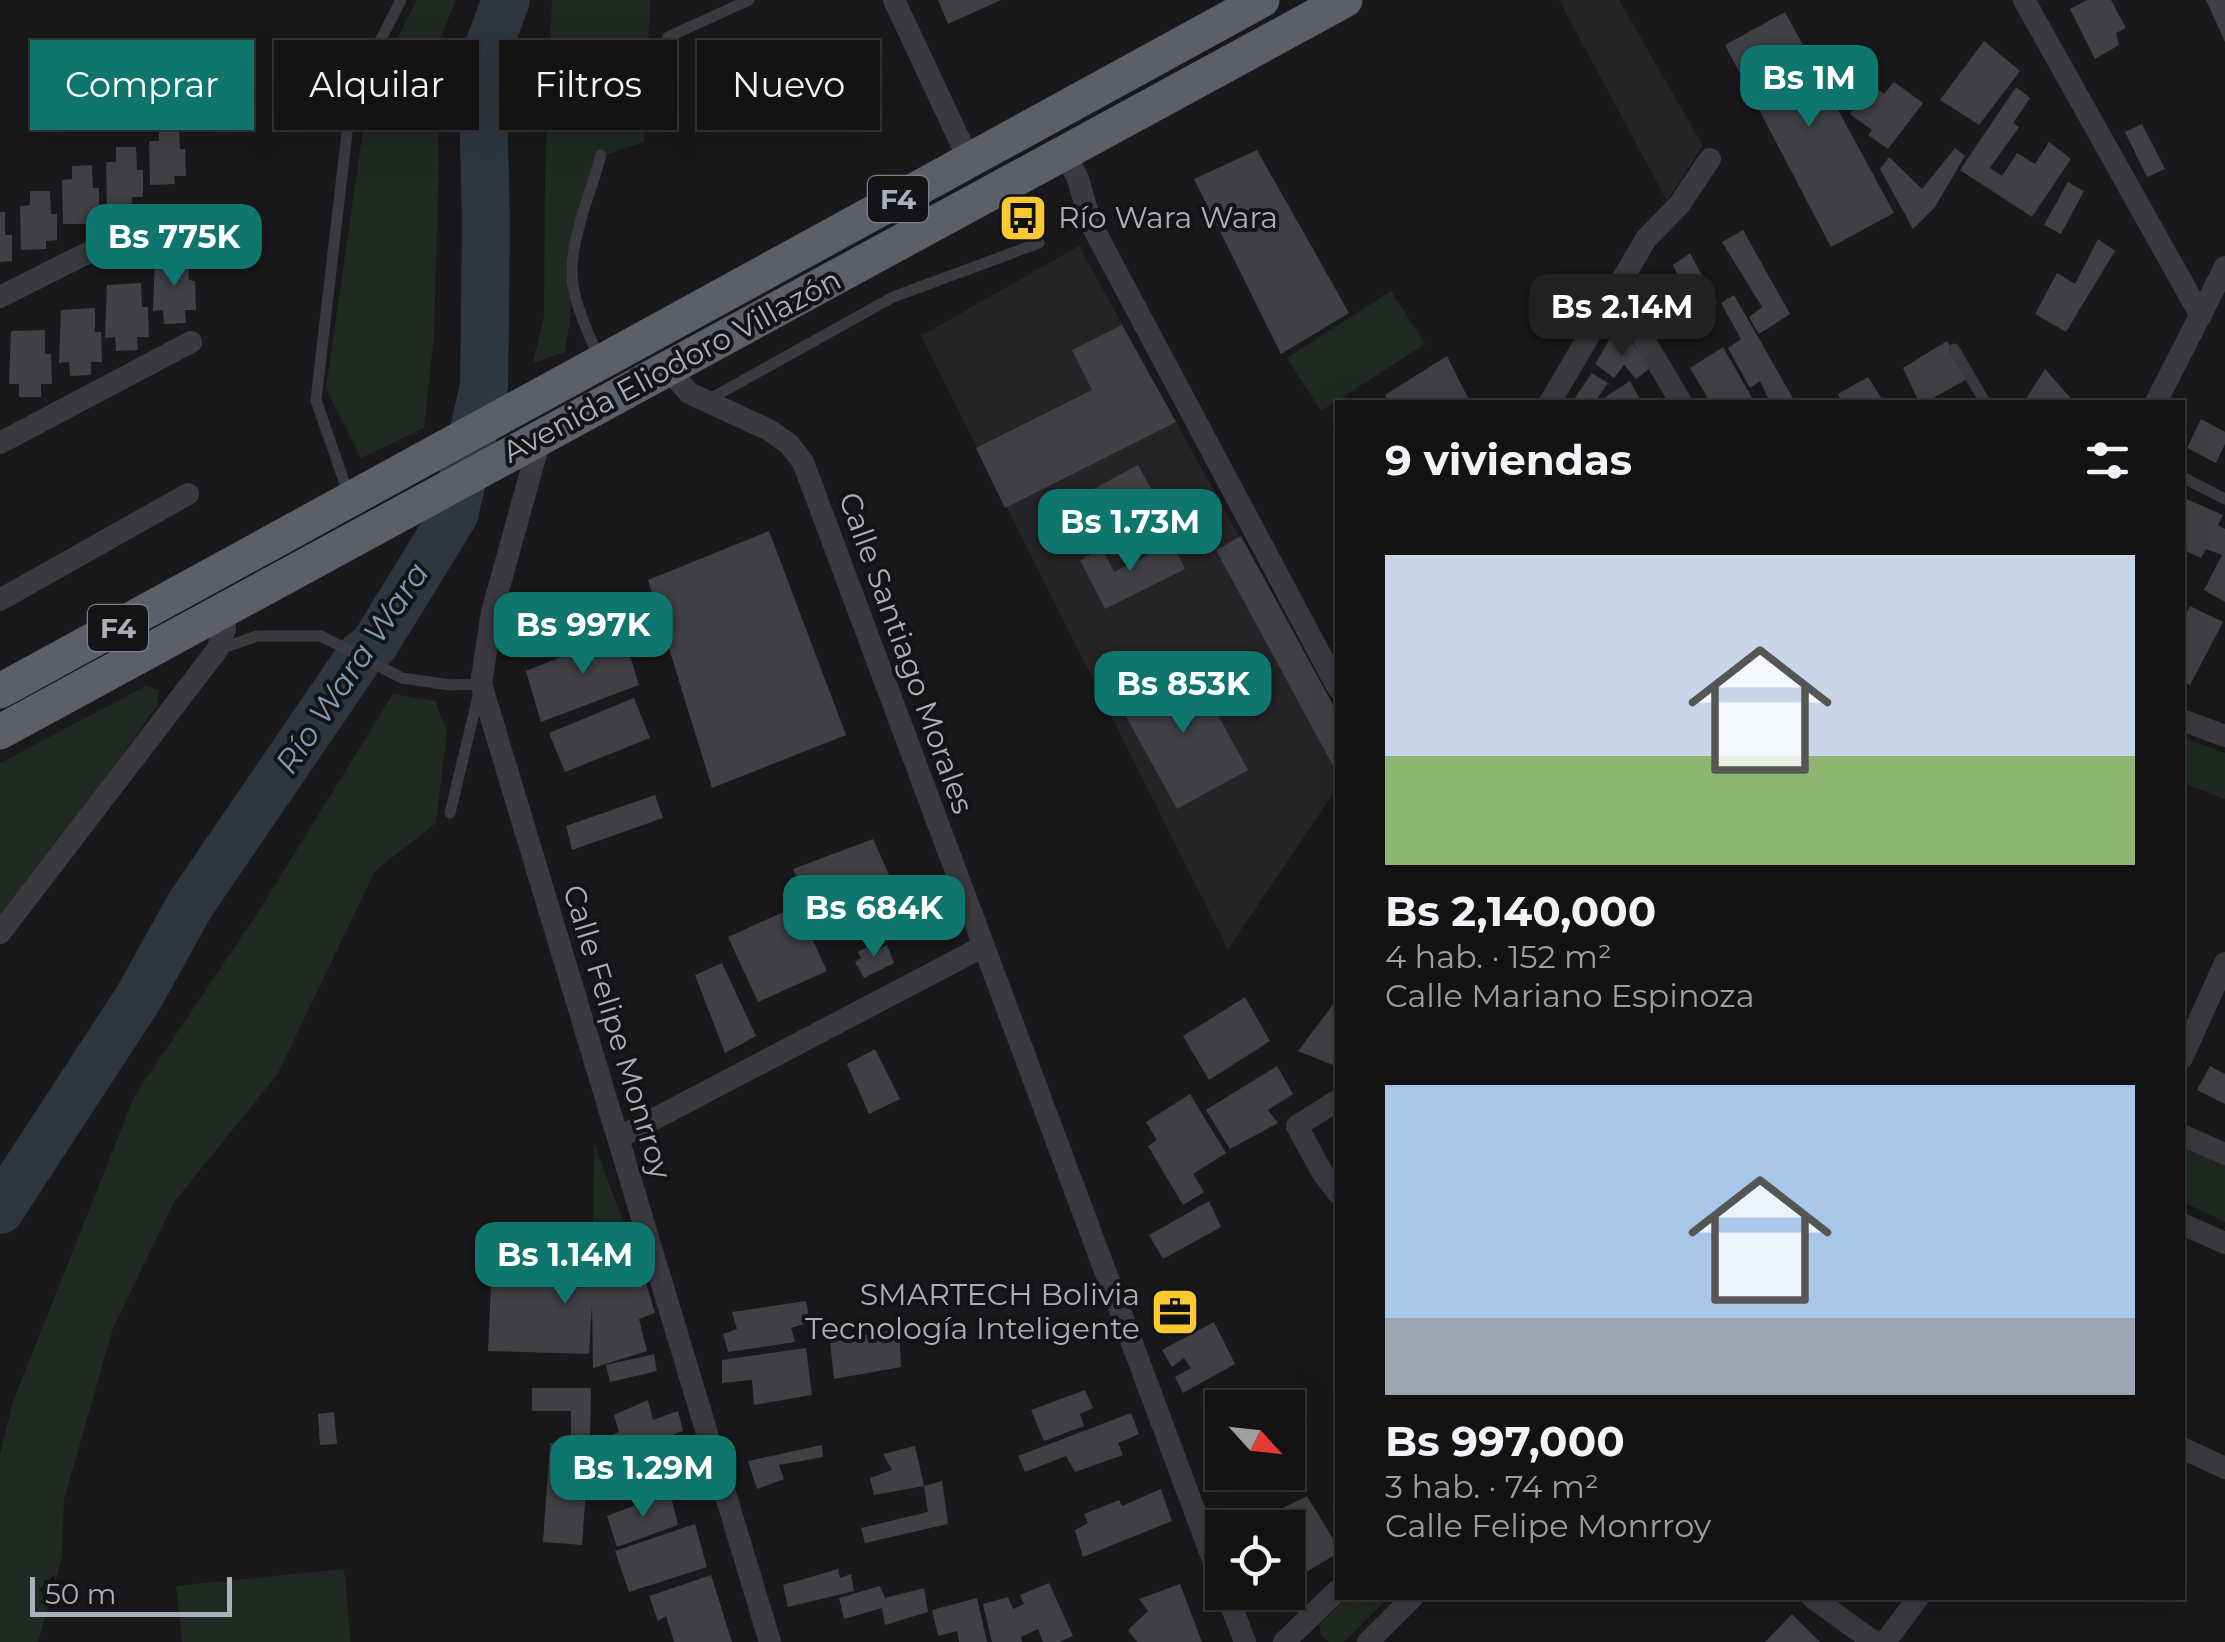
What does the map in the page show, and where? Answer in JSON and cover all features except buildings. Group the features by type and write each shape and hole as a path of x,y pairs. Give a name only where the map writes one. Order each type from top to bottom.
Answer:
{"highway":[{"name":"Avenida Eliodoro Villazón","path":"0,691 1262,0"},
{"name":"Avenida Eliodoro Villazón","path":"0,732 1344,0"}],"street":[{"path":"894,0 969,160"},
{"path":"2024,0 2201,316"},
{"path":"1065,154 1078,179 1091,224 1335,682"},
{"path":"1551,400 1646,239 1679,205 1710,160"},
{"path":"0,296 158,217"},
{"path":"2157,400 2223,275"},
{"path":"1616,292 1679,400"},
{"path":"0,443 191,342"},
{"name":"Calle Santiago Morales","path":"668,369 689,394 769,430 790,444 803,462 1205,1538"},
{"name":"Calle Felipe Monrroy","path":"532,441 492,612 481,684 770,1642"},
{"path":"0,600 188,494"},
{"path":"0,934 217,650 225,628 224,611"},
{"path":"2185,721 2225,736"},
{"path":"618,1138 984,946"},
{"path":"2185,1051 2225,963"},
{"path":"1335,1102 1297,1126 1335,1189"},
{"path":"2185,1136 2225,1154"},
{"path":"2185,1225 2225,1243"},
{"path":"2185,1449 2225,1468"},
{"path":"1284,1642 1335,1593"},
{"path":"1368,1642 1410,1600"},
{"path":"1816,1600 1874,1642"},
{"path":"1885,1642 1916,1600"},
{"path":"1233,1610 1245,1642"}],"lane":[{"path":"350,500 316,400 351,98 400,0"},
{"path":"668,36 749,0"},
{"path":"601,156 572,272 577,301 601,364"},
{"path":"706,401 892,296 1039,242"},
{"path":"1954,349 1983,400"},
{"path":"2185,479 2225,499"},
{"path":"217,650 257,636 321,636 402,678 450,685 481,684 450,812"}],"shaded area":[{"path":"417,0 456,0 440,40 396,40"},
{"path":"552,0 650,0 648,40 550,40"},
{"path":"1559,0 1619,0 1703,146 1667,201"},
{"path":"363,130 439,130 434,335 424,428 361,458 326,389"},
{"path":"547,130 645,130 644,142 600,157 571,263 565,352 533,363 544,317"},
{"path":"1079,246 1335,710 1335,791 1228,949 921,336"},
{"path":"1391,291 1425,344 1321,411 1287,358"},
{"path":"146,686 159,690 157,706 0,921 0,763"},
{"path":"393,694 435,701 447,732 436,823 375,871 277,1075 174,1202 113,1328 64,1500 62,1557 38,1642 0,1642 0,1455 13,1402 134,1097 262,906"},
{"path":"2185,738 2225,753 2225,799 2185,784"},
{"path":"594,1144 642,1270 592,1289"},
{"path":"2185,1145 2225,1163 2225,1222 2185,1203"},
{"path":"344,1569 351,1642 182,1642 176,1586"},
{"path":"1345,1600 1386,1600 1344,1642 1329,1642 1321,1636 1319,1624"}],"waterway":[{"name":"Río Wara Wara","path":"0,1210 139,997 190,905 360,656 374,645 454,515 484,387 486,222 482,65 506,0"}],"place":[{"name":"Río Wara Wara","path":"1023,218"},
{"name":"SMARTECH Bolivia Tecnología Inteligente","path":"1175,1312"}]}
